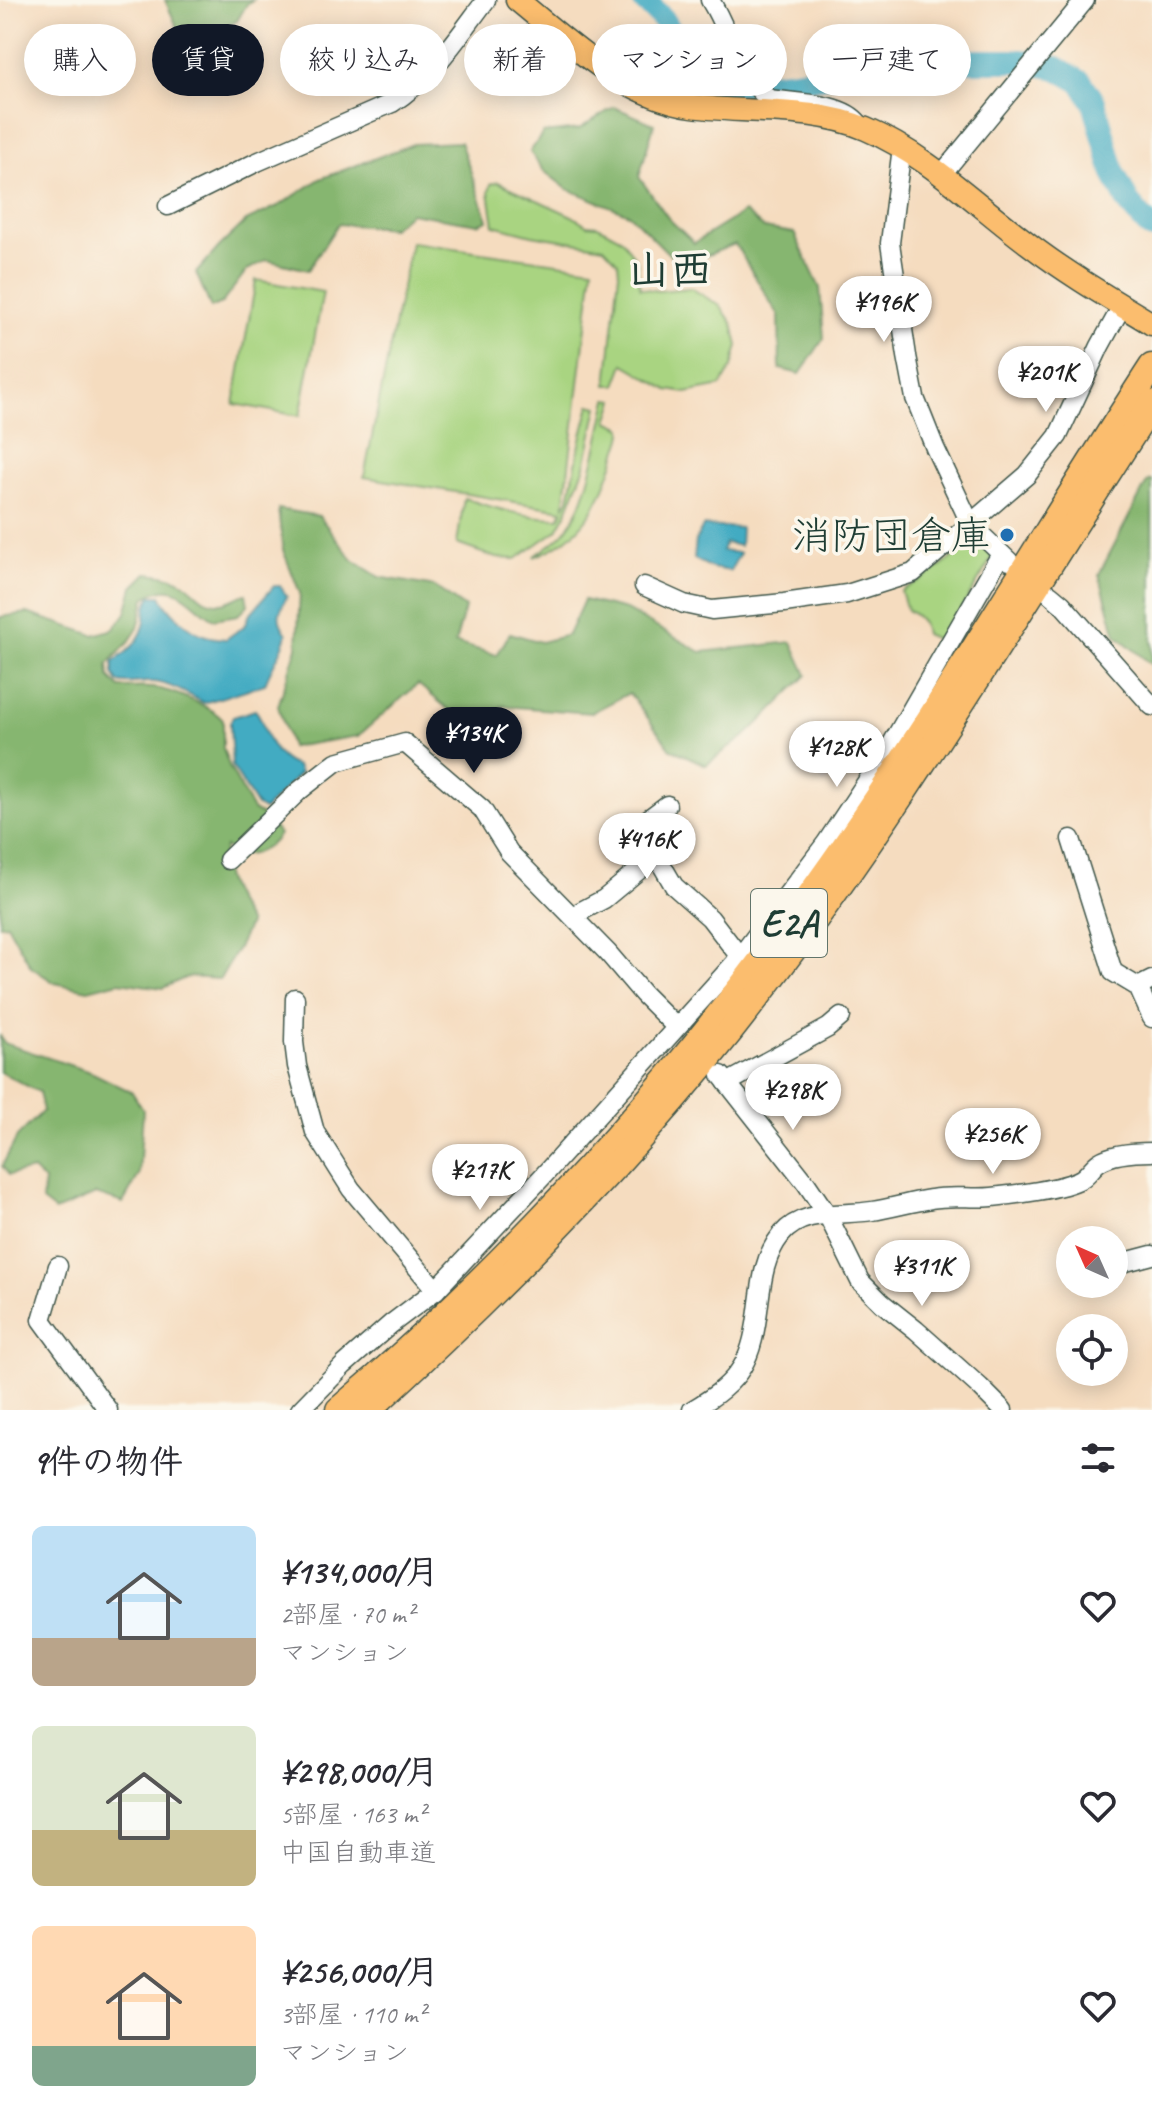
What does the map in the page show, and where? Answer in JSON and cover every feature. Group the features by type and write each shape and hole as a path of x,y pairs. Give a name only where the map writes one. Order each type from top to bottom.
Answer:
{"highway":[{"name":"E2A","path":"339,1410 435,1323 556,1200 653,1093 745,983 812,892 908,750 1152,367"},
{"name":"E2A","path":"368,1410 460,1326 608,1174 687,1085 757,998 894,807 1152,404"}],"main road":[{"path":"517,0 618,79 657,97 690,106 828,119 862,128 902,147 942,174 1030,245 1152,324"}],"street":[{"path":"168,206 257,162 392,103 409,92 486,0"},
{"path":"710,0 742,69 763,94 769,99 841,109 854,117 862,128"},
{"path":"942,174 1085,0"},
{"path":"300,1410 344,1365 436,1290 740,957 826,843 891,745 1005,558 971,525 915,398 890,243 902,147"},
{"path":"644,586 684,604 712,610 847,594 913,573 1027,475 1058,436 1122,306"},
{"path":"1050,594 1152,706"},
{"path":"228,860 299,791 336,762 405,743 482,809 509,852 676,1027"},
{"path":"667,805 639,826 674,886 710,918 740,957"},
{"path":"1071,839 1113,972 1145,983 1152,1018"},
{"path":"572,916 604,899 656,856"},
{"path":"295,998 297,1066 315,1132 351,1189 436,1290"},
{"path":"841,1017 828,1028 724,1079 827,1214 860,1281 1003,1410"},
{"path":"692,1410 716,1396 733,1380 750,1354 762,1275 779,1237 790,1225 827,1214 871,1212 932,1198 1008,1195 1068,1184 1082,1178 1099,1162 1114,1156 1152,1152"},
{"path":"1128,1261 1152,1255"},
{"path":"58,1266 42,1320 108,1410"}],"shaded area":[{"path":"841,741 855,757 824,784 810,768"}],"green space":[{"path":"165,0 253,0 237,21 231,24 176,24"},
{"path":"614,107 654,124 639,177 669,219 694,243 744,212 764,228 794,233 820,288 824,338 800,374 780,369 779,316 735,244 681,266 629,214 567,189 544,171 530,152 543,133 579,129"},
{"path":"460,142 488,220 478,224 410,213 392,228 338,224 308,270 267,260 247,270 222,303 211,308 196,273 246,221 280,205 320,179 413,144"},
{"path":"498,182 622,239 637,261 640,288 658,291 691,288 720,306 733,324 738,346 732,367 721,386 686,393 668,390 624,364 616,385 607,385 618,262 604,247 494,225 489,192 491,184"},
{"path":"411,242 593,268 564,507 569,499 590,405 598,407 585,466 557,530 516,559 496,558 457,544 464,498 535,516 559,518 563,510 364,477"},
{"path":"256,280 323,292 300,416 234,404"},
{"path":"608,399 615,400 608,421 623,428 623,431 598,502 579,528 552,549 534,557 560,537 574,518 592,467"},
{"path":"1152,480 1152,665 1116,635 1099,574 1147,482"},
{"path":"278,509 319,516 353,560 379,577 435,587 465,608 455,643 497,655 510,633 541,642 568,635 584,600 626,610 701,652 792,642 807,675 749,733 706,765 671,749 629,693 591,713 503,706 467,725 418,684 358,736 291,747 278,706 297,647 300,593 283,550"},
{"path":"970,541 977,541 991,552 992,558 945,636 938,640 925,634 919,619 907,610 901,591 946,563"},
{"path":"147,573 180,581 215,603 246,594 248,605 238,615 214,619 182,594 166,590 156,592 145,598 138,628 108,664 109,677 120,688 153,688 170,692 201,704 223,720 223,749 230,768 253,810 266,817 279,834 264,849 249,855 225,847 226,877 249,924 220,979 187,977 163,988 119,982 88,990 55,983 31,967 7,924 0,925 0,617 27,613 94,635 114,629 126,613 133,587"},
{"path":"0,1035 4,1043 93,1073 132,1092 143,1110 139,1175 123,1203 96,1194 55,1211 42,1201 44,1181 33,1170 9,1175 2,1166 17,1137 43,1111 39,1092 0,1072"}],"water":[{"path":"703,526 741,528 740,546 725,543 722,551 740,553 730,571 712,568 694,559 696,540"},
{"path":"274,586 280,586 287,596 280,615 287,634 265,684 204,703 164,684 118,682 113,674 113,662 129,650 141,634 151,596 161,596 174,614 199,633 226,639 244,626"},
{"path":"255,710 274,749 282,758 297,766 300,773 264,810 257,806 232,766 230,722 233,717"}],"waterway":[{"path":"644,0 663,19 699,78 711,88 731,89 900,65 964,61 1022,61 1057,68 1081,82 1094,102 1114,174 1128,202 1152,228"}],"place":[{"name":"消防団倉庫","path":"1007,535"}],"district":[{"name":"山西","path":"670,269"}]}
